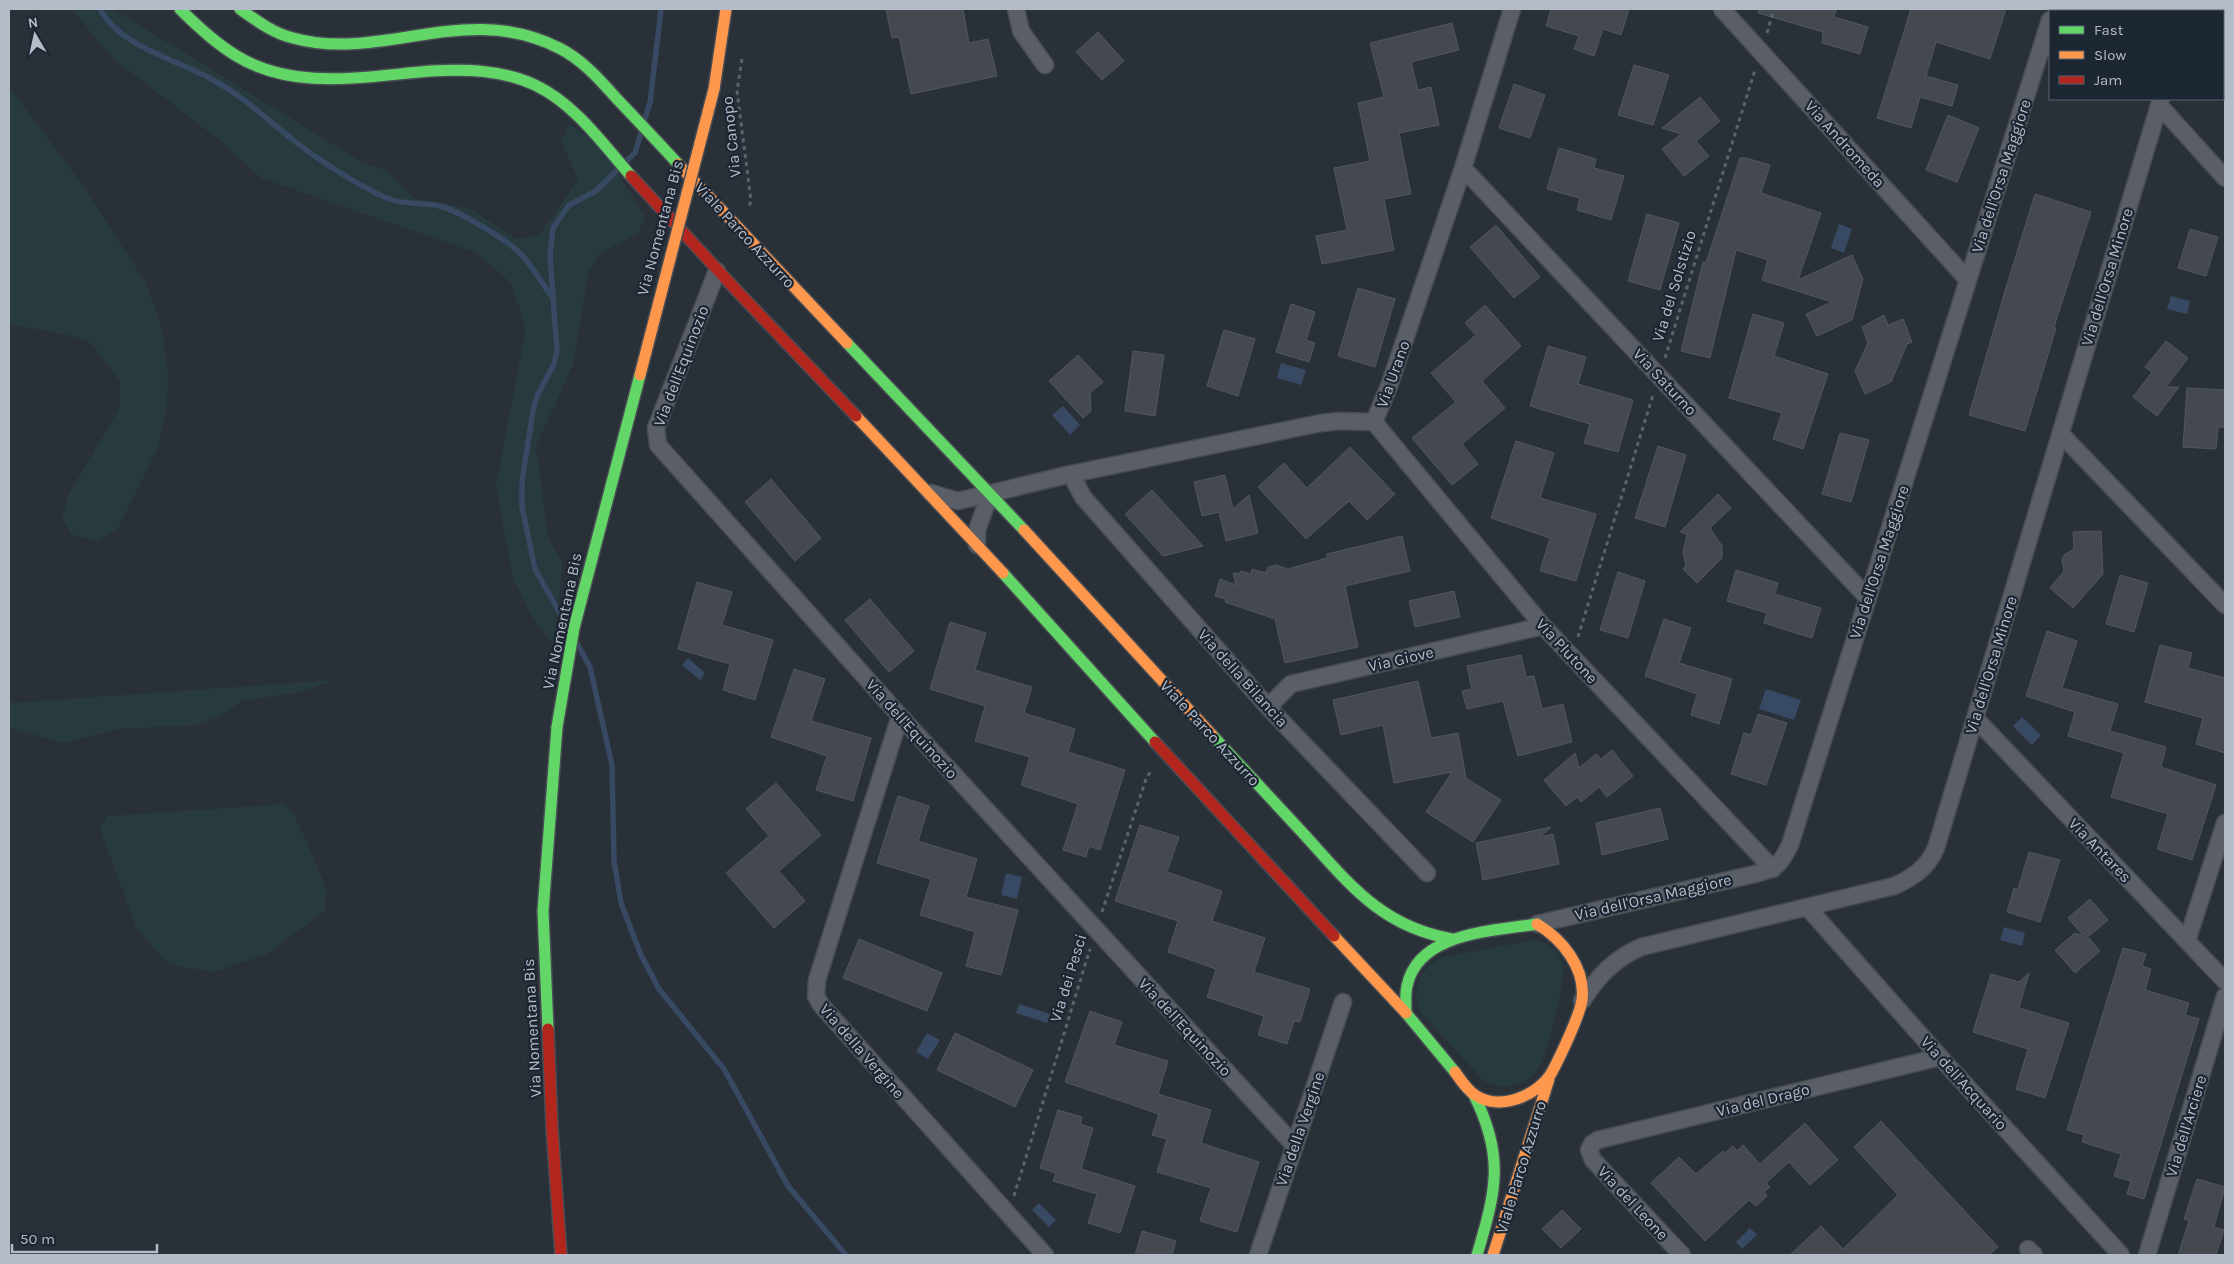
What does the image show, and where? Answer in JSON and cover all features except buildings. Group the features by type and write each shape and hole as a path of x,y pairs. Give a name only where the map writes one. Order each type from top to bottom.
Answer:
{"street":[{"name":"Viale Parco Azzurro","path":"180,9 203,33 229,53 256,66 282,75 336,80 468,70 484,71 539,86 554,96 581,121 717,271 930,493 1168,756 1406,1013 1474,1095 1492,1134 1496,1165 1493,1198 1477,1255"},
{"name":"Viale Parco Azzurro","path":"240,9 263,26 278,33 313,42 348,44 472,28 489,28 523,34 569,52 585,65 990,494 1360,895 1386,916 1402,925 1426,934 1452,939"},
{"name":"Via Nomentana Bis","path":"561,1255 552,1128 543,911 557,727 574,628 714,89 726,9"},
{"path":"1016,9 1021,31 1045,65"},
{"name":"Via Urano","path":"990,494 1071,474 1321,423 1339,420 1374,422 1390,386 1463,168 1512,9"},
{"name":"Via Andromeda","path":"1722,9 1968,280"},
{"name":"Via dell'Orsa Maggiore","path":"1537,924 1773,869 1782,861 1790,845 2049,23"},
{"path":"2160,102 2225,178"},
{"name":"Via dell'Orsa Minore","path":"1582,1001 1596,980 1612,963 1641,947 1894,886 1914,876 1928,863 1936,848 1976,719 2160,102"},
{"name":"Via Saturno","path":"1463,168 1867,597"},
{"name":"Via dell'Equinozio","path":"717,271 656,428 658,446 900,716 1295,1146"},
{"name":"Via Plutone","path":"1374,422 1543,626 1773,869"},
{"path":"2061,434 2225,606"},
{"name":"Via della Bilancia","path":"1071,474 1083,497 1268,707 1427,873"},
{"path":"930,493 958,501 990,494"},
{"path":"977,545 977,530 990,494"},
{"name":"Via Giove","path":"1268,707 1291,684 1543,626"},
{"name":"Via della Vergine","path":"900,716 817,980 816,996 821,1005 1008,1216 1045,1255"},
{"name":"Via Antares","path":"1976,719 2225,981"},
{"path":"2187,941 2225,823"},
{"name":"Via dell'Acquario","path":"1808,908 1940,1057 2121,1255"},
{"name":"Viale Parco Azzurro","path":"1406,1013 1405,987 1413,967 1427,952 1452,939 1537,924"},
{"path":"1537,924 1556,936 1569,951 1578,972 1582,1001"},
{"name":"Via dell'Arciere","path":"2147,1255 2225,996"},
{"name":"Viale Parco Azzurro","path":"1493,1255 1548,1079 1582,1001"},
{"name":"Via della Vergine","path":"1258,1255 1343,1002"},
{"name":"Via del Drago","path":"1589,1148 1598,1140 1940,1057"},
{"name":"Viale Parco Azzurro","path":"1474,1095 1496,1102 1512,1100 1530,1093 1548,1079"},
{"name":"Via del Leone","path":"1589,1148 1593,1160 1682,1255"}],"path":[{"name":"Via del Solstizio","path":"1572,656 1774,9"},
{"name":"Via Canopo","path":"742,54 737,91 751,201 742,231"},
{"name":"Via dei Pesci","path":"1008,1216 1096,930 1148,776 1168,756"}],"green space":[{"path":"72,9 113,9 362,162 385,170 414,198 471,209 516,239 540,235 578,179 561,142 569,125 599,143 645,216 639,233 600,253 588,273 573,365 536,446 548,537 563,564 553,645 531,615 513,578 496,485 526,328 511,283 477,253 261,178 222,142 112,58"},
{"path":"9,87 83,185 146,283 162,328 168,374 167,405 159,445 118,529 96,541 71,534 62,518 68,495 119,409 120,381 91,343 69,335 9,324"},
{"path":"334,680 301,692 242,701 225,713 197,725 117,729 64,743 9,728 9,703"},
{"path":"284,804 294,814 326,887 325,911 267,954 214,972 182,967 163,959 136,927 100,829 107,816"},
{"path":"1533,940 1551,947 1558,954 1562,962 1562,984 1555,1018 1545,1052 1536,1072 1518,1084 1504,1087 1497,1086 1484,1081 1422,1014 1416,997 1417,989 1423,973 1435,961 1443,957"}],"water":[{"path":"1839,224 1852,229 1844,253 1831,248"},
{"path":"2171,296 2190,301 2187,314 2167,309"},
{"path":"1281,363 1306,370 1301,385 1277,378"},
{"path":"1063,406 1080,425 1070,435 1052,415"},
{"path":"688,658 705,673 700,680 682,665"},
{"path":"1766,689 1801,700 1794,720 1759,709"},
{"path":"2022,717 2041,735 2032,745 2013,726"},
{"path":"1006,873 1022,877 1017,899 1001,895"},
{"path":"2004,927 2025,933 2022,946 2000,940"},
{"path":"1019,1004 1050,1014 1047,1023 1016,1013"},
{"path":"927,1033 940,1040 928,1059 916,1052"},
{"path":"1039,1203 1056,1220 1049,1227 1032,1210"},
{"path":"1750,1228 1757,1235 1742,1249 1736,1242"}],"waterway":[{"path":"100,9 109,22 135,43 227,88 303,148 374,192 392,200 434,205 449,209 494,234 521,254 552,297"},
{"path":"644,121 650,103 661,9"},
{"path":"624,163 635,153 641,133"},
{"path":"567,626 535,569 522,507 522,482 533,410 537,396 554,364 557,351 550,256 553,228 569,205 596,191 618,169"},
{"path":"578,645 590,667 612,765 614,861 621,903 641,955 659,989 724,1069 788,1186 846,1255"}],"traffic: fast":[{"path":"180,9 206,34 235,55 258,67 281,74 331,79 458,70 498,73 523,80 549,93 576,114 631,176"},
{"path":"240,9 279,33 293,38 326,44 359,43 457,30 490,30 524,35 559,48 583,64 678,164"},
{"path":"847,343 1024,530"},
{"path":"557,727 574,628 640,375"},
{"path":"1003,573 1155,742"},
{"path":"548,1029 543,911 557,727"},
{"path":"1212,735 1334,868 1367,899 1385,913 1404,924 1426,933 1452,939"},
{"path":"1455,1072 1406,1013 1406,989 1414,968 1426,955 1442,944 1460,937 1480,932 1537,924"},
{"path":"1474,1095 1484,1117 1494,1156 1493,1193 1477,1255"}],"traffic: slow":[{"path":"714,89 726,9"},
{"path":"640,375 714,89"},
{"path":"678,164 847,343"},
{"path":"856,416 1003,573"},
{"path":"1024,530 1212,735"},
{"path":"1455,1072 1472,1093 1485,1100 1496,1102 1507,1101 1529,1094 1538,1088 1552,1072 1578,1015 1582,1000 1582,988 1576,966 1563,946 1537,924"},
{"path":"1334,936 1406,1013"},
{"path":"1493,1255 1549,1079"}],"traffic: jam":[{"path":"631,176 856,416"},
{"path":"1155,742 1334,936"},
{"path":"548,1029 552,1128 561,1255"}]}
